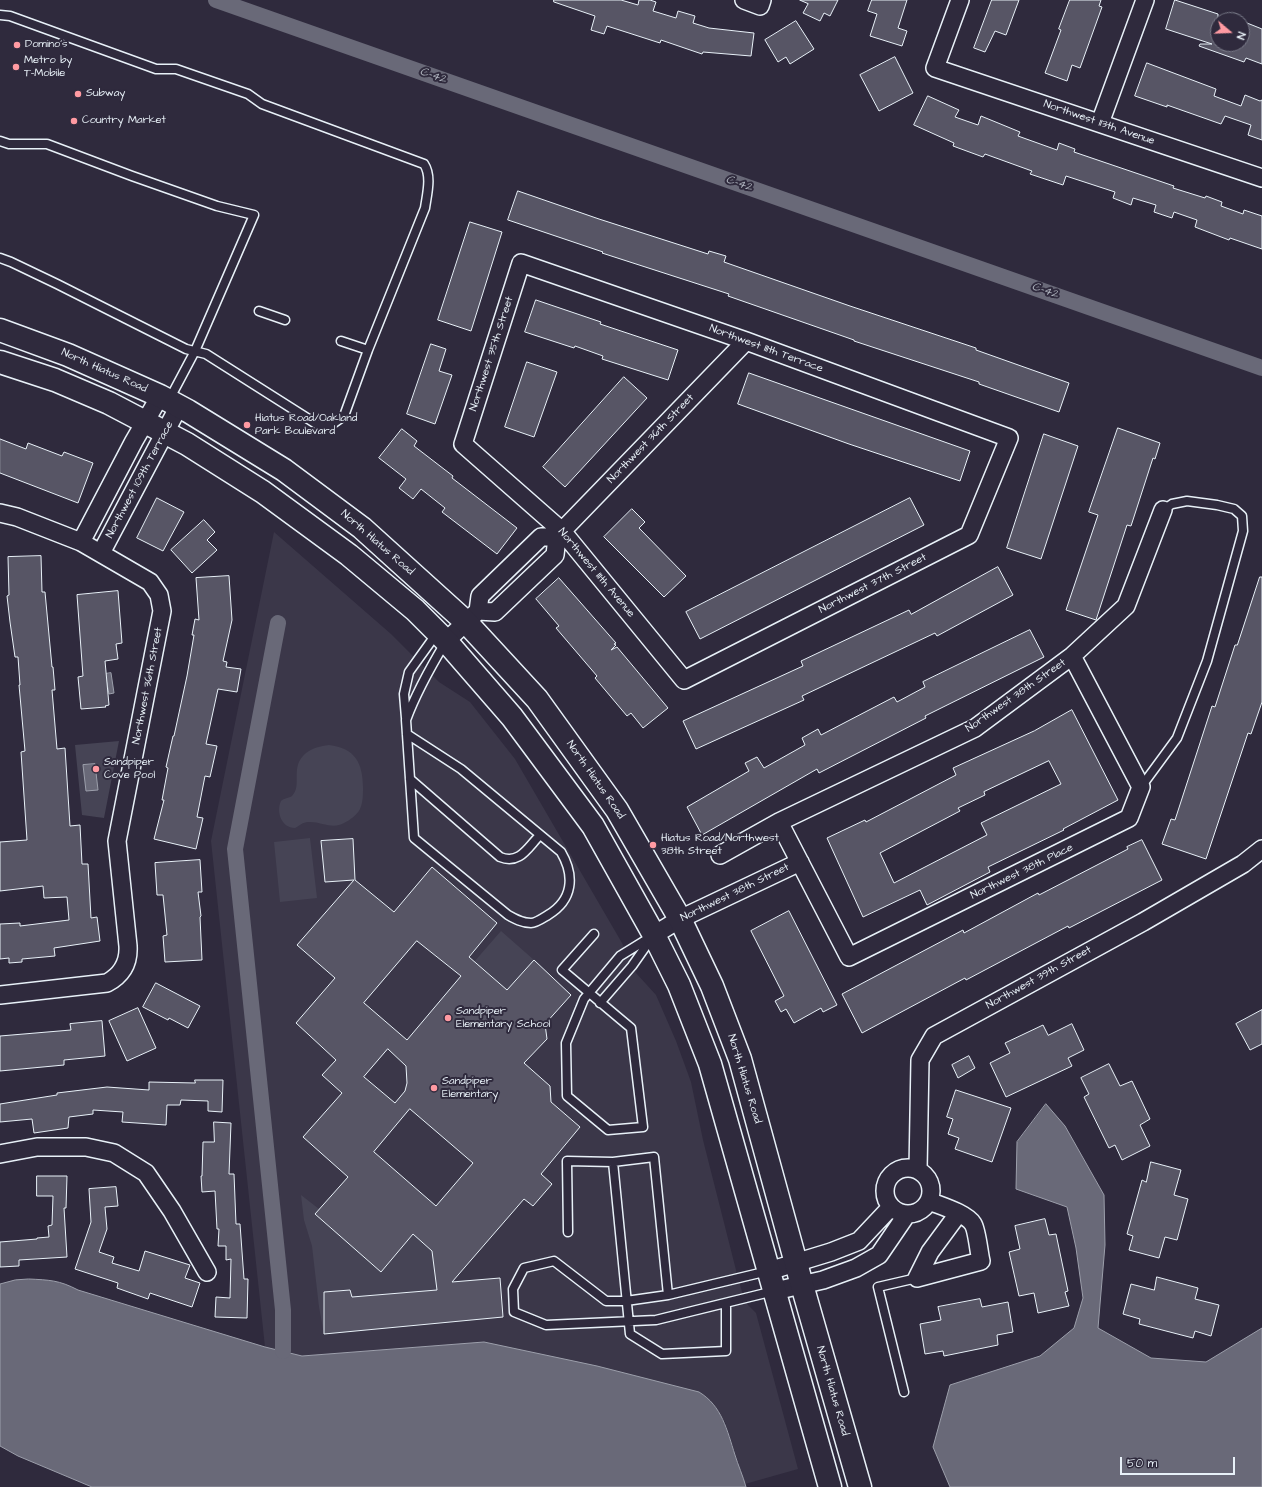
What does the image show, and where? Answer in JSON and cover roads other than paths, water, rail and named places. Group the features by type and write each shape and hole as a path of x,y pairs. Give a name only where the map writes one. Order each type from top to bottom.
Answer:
{"main road":[{"name":"North Hiatus Road","path":"0,330 68,355 169,401 271,462 362,528 472,617 542,705 617,810 680,919 712,986 740,1059 802,1285 860,1487"},
{"path":"0,362 55,380 109,403 187,444 263,492 349,555 415,610 442,637 512,718 593,826 654,935 679,985 710,1064 830,1487"}],"street":[{"path":"744,0 761,3"},
{"name":"Northwest 113th Avenue","path":"960,0 935,68 1262,178"},
{"path":"1100,123 1145,0"},
{"name":"Northwest 111th Terrace","path":"521,263 746,341 1009,438"},
{"name":"Northwest 35th Street","path":"463,444 521,263"},
{"name":"Northwest 36th Street","path":"559,534 746,341"},
{"name":"Northwest 109th Terrace","path":"81,542 134,440 145,422 169,401"},
{"name":"Northwest 109th Terrace","path":"101,553 165,432 169,401"},
{"name":"Northwest 37th Street","path":"684,680 969,535 1009,438"},
{"name":"Northwest 111th Avenue","path":"463,444 559,534 684,680"},
{"name":"Northwest 38th Street","path":"720,855 779,822 975,728 1072,656 1126,606 1163,510"},
{"path":"0,513 17,517 81,542 101,553"},
{"path":"442,637 472,617 495,612 555,555 559,534 541,537 480,596 472,617"},
{"name":"Northwest 36th Street","path":"0,995 107,983 120,973 127,961 128,946 118,841 162,611 161,600 150,582 101,553"},
{"path":"1072,656 1141,787"},
{"name":"Northwest 38th Place","path":"800,862 849,957 1129,818 1141,787"},
{"name":"Northwest 38th Street","path":"654,935 680,919 800,862 779,822"},
{"name":"Northwest 39th Street","path":"918,1170 920,1060 934,1036 1143,922 1243,864 1262,849"},
{"path":"0,1154 37,1147 86,1147 114,1153 146,1173 172,1211 207,1272"},
{"path":"909,1168 918,1170 925,1175 930,1183 931,1192 929,1201 916,1213 907,1214 898,1212 891,1207 886,1199 885,1190 887,1181 892,1174 900,1169 909,1168"},
{"path":"917,1278 981,1261 974,1225 967,1218 929,1201"},
{"path":"772,1281 796,1262 859,1242 891,1207"},
{"path":"772,1281 802,1285 856,1268 879,1255 907,1214"},
{"path":"917,1278 930,1252 958,1214"},
{"path":"866,1235 879,1255"}],"lane":[{"path":"0,15 10,16 156,69 176,69 248,94 262,104 424,164 427,170 428,187 425,208 368,350 344,416 334,423 326,426 318,425 206,354 186,349 50,280 0,258"},
{"path":"0,142 47,144 224,209 254,215 195,351 169,401"},
{"path":"259,311 285,320"},
{"path":"341,341 368,350"},
{"path":"1141,787 1177,738 1207,662 1243,531 1242,516 1234,509 1187,501 1172,504 1163,510"},
{"path":"406,720 442,637"},
{"path":"407,734 461,769 561,852 566,860 570,878 569,890 563,902 554,912 532,923 519,921 508,915 414,838 404,694 409,672 442,637"},
{"path":"410,778 500,857 509,859 518,858 540,835"},
{"path":"594,934 562,970 589,993 600,1003 632,1028 643,1127 608,1130 567,1096 566,1044 584,999 589,993 620,956 654,935"},
{"path":"600,1003 632,966 654,935"},
{"path":"568,1232 567,1162 612,1162 654,1157 668,1295"},
{"path":"612,1162 630,1334 662,1354 726,1351 726,1303"},
{"path":"554,1261 606,1301 626,1301 772,1281 726,1303 656,1320 546,1325 514,1312 514,1289 524,1268 554,1261"},
{"path":"904,1392 878,1287 917,1278"}],"water":[{"path":"111,673 114,693 109,694 105,674"},
{"path":"95,764 98,790 86,791 83,765"},
{"path":"1046,1104 1065,1126 1104,1195 1105,1245 1098,1328 1151,1358 1206,1362 1262,1328 1262,1487 950,1487 933,1447 950,1385 1040,1356 1074,1328 1083,1298 1076,1248 1067,1207 1016,1189 1017,1142"},
{"path":"29,1279 59,1282 78,1290 265,1347 302,1356 484,1342 597,1366 699,1392 713,1404 723,1419 746,1487 92,1487 18,1456 0,1446 0,1284 15,1280"}],"waterway":[{"name":"C-42","path":"216,0 1262,368"},
{"path":"278,623 235,849 283,1310 283,1351"}],"place":[{"name":"Domino's","path":"17,45"},
{"name":"Metro by T-Mobile","path":"16,67"},
{"name":"Subway","path":"78,94"},
{"name":"Country Market","path":"74,121"},
{"name":"Hiatus Road/Oakland Park Boulevard","path":"247,425"},
{"name":"Sandpiper Cove Pool","path":"96,769"},
{"name":"Hiatus Road/Northwest 38th Street","path":"653,845"},
{"name":"Sandpiper Elementary School","path":"448,1018"},
{"name":"Sandpiper Elementary","path":"434,1088"}]}
